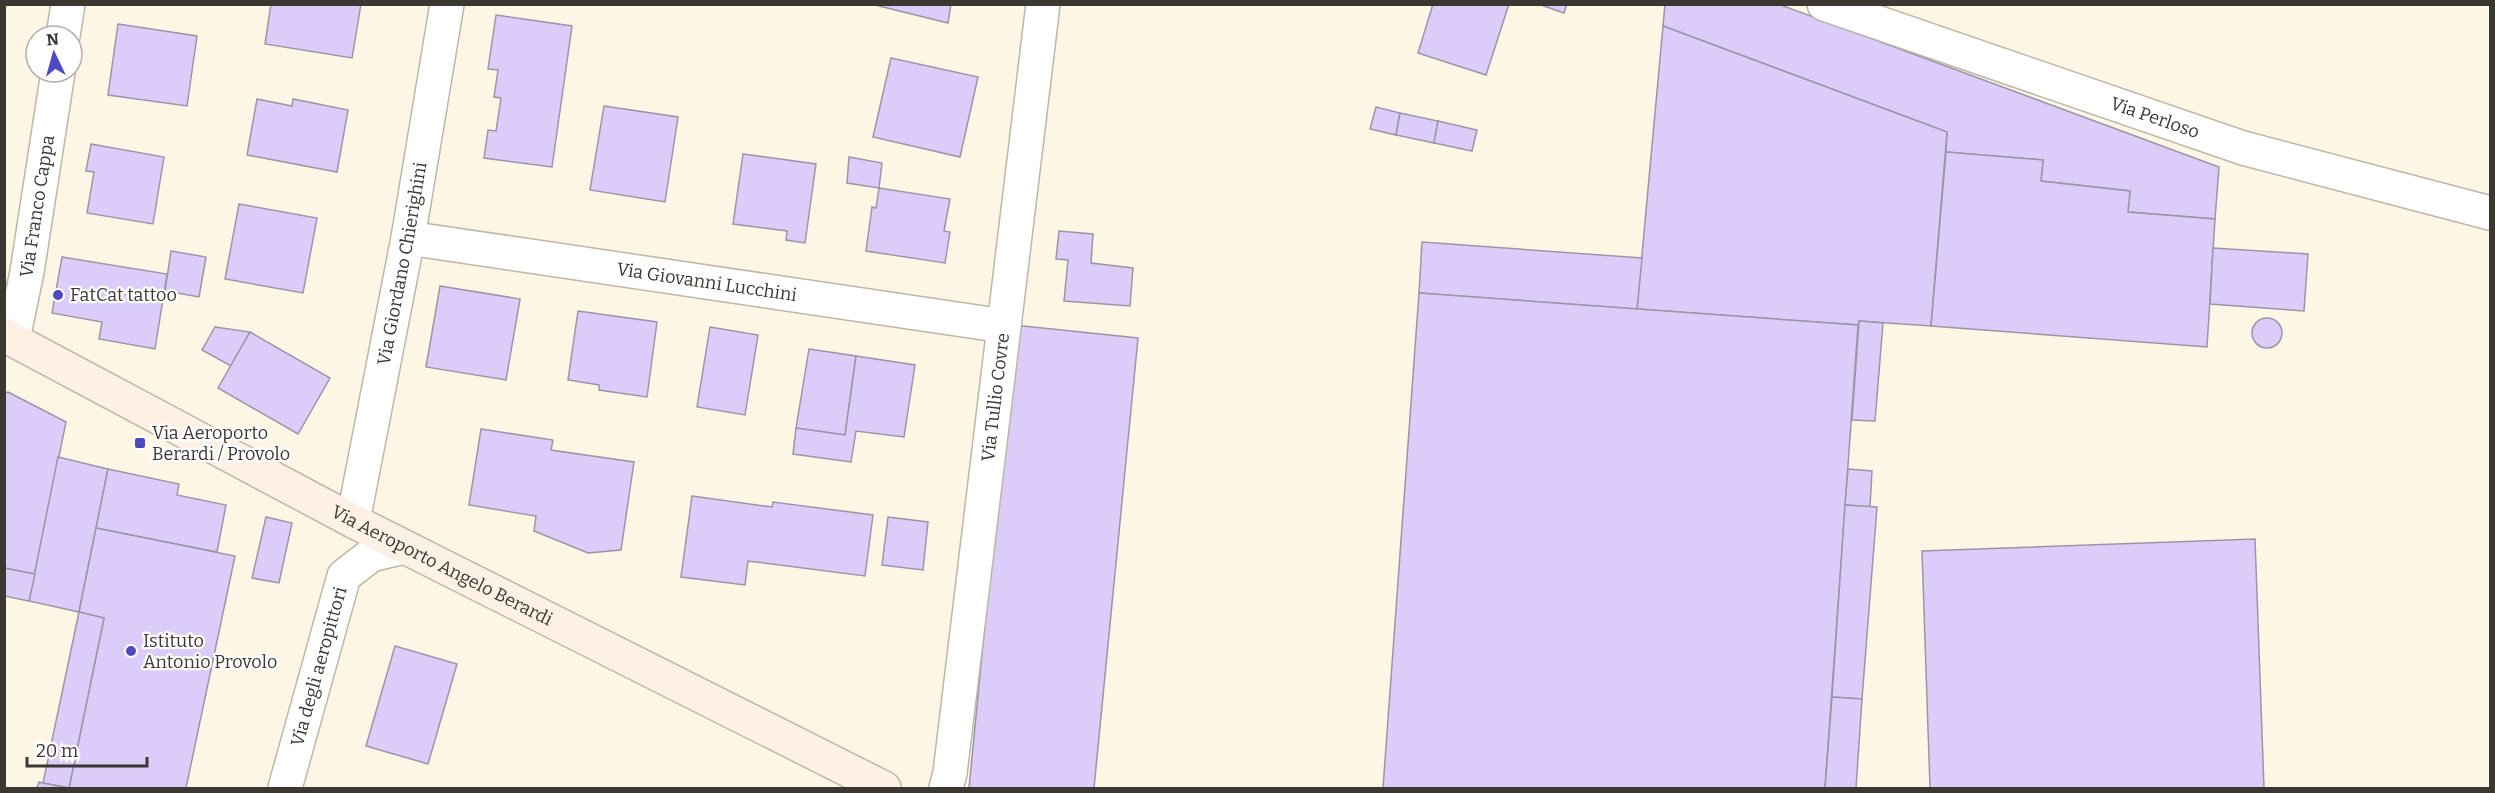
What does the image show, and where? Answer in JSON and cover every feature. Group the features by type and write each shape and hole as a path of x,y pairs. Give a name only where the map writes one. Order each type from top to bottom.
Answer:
{"street":[{"path":"65,24 68,4"},
{"name":"Via Giordano Chierighini","path":"353,521 408,238 447,4"},
{"name":"Via Tullio Covre","path":"946,789 950,773 1043,4"},
{"name":"Via Perloso","path":"1824,4 2243,148 2490,213"},
{"name":"Via Franco Cappa","path":"8,337 27,272 55,84"},
{"name":"Via Giovanni Lucchini","path":"408,238 1004,326"},
{"name":"Via Aeroporto Angelo Berardi","path":"8,337 353,521 884,789"},
{"name":"Via degli aeropittori","path":"285,788 344,576 371,555 404,547"}],"building":[{"path":"271,4 361,4 352,58 265,44"},
{"path":"871,4 951,4 948,23"},
{"path":"1433,4 1509,4 1486,75 1418,53"},
{"path":"1538,4 1567,4 1564,13"},
{"path":"1665,4 1778,4 2219,167 2215,219 2128,212 2130,191 2041,181 2043,160 1946,152 1947,132 1663,26"},
{"path":"496,15 572,26 552,167 484,158 488,130 496,131 501,98 494,97 498,70 488,69"},
{"path":"118,24 197,36 187,106 108,95"},
{"path":"1663,26 1947,132 1931,326 1859,321 1858,325 1637,309"},
{"path":"891,58 978,77 960,157 873,137"},
{"path":"257,99 292,106 293,99 348,110 337,172 247,155"},
{"path":"604,106 678,117 665,202 590,190"},
{"path":"1376,107 1400,113 1396,135 1370,129"},
{"path":"1400,113 1438,121 1434,143 1396,135"},
{"path":"1438,121 1477,130 1472,151 1434,143"},
{"path":"91,144 164,157 153,224 87,213 94,172 86,171"},
{"path":"1946,152 2043,160 2041,181 2130,191 2128,212 2215,219 2207,347 1931,326"},
{"path":"743,154 816,164 805,243 786,240 787,231 733,224"},
{"path":"849,157 882,163 879,188 847,183"},
{"path":"879,188 950,199 944,231 950,232 945,263 866,251 872,207 876,208"},
{"path":"239,204 317,218 303,293 225,279"},
{"path":"1059,231 1093,234 1091,263 1133,268 1130,306 1064,301 1068,260 1056,259"},
{"path":"1422,242 1642,258 1637,309 1419,293"},
{"path":"2213,248 2308,254 2304,311 2210,304"},
{"path":"171,251 206,257 199,297 165,291"},
{"path":"62,257 167,274 155,349 99,339 102,322 52,313"},
{"path":"440,286 520,299 506,380 426,367"},
{"path":"1419,293 1858,325 1825,788 1383,788"},
{"path":"578,311 657,322 647,397 599,390 599,385 568,380"},
{"path":"2267,318 2278,322 2282,333 2278,344 2267,348 2256,344 2252,333 2256,322"},
{"path":"1859,321 1883,323 1875,421 1852,420"},
{"path":"1014,325 1138,338 1094,788 969,788"},
{"path":"215,327 250,332 231,366 202,350"},
{"path":"710,327 758,335 745,415 697,407"},
{"path":"250,332 330,378 298,434 218,388"},
{"path":"809,349 856,356 845,435 796,428"},
{"path":"856,356 915,365 904,437 856,431 851,462 793,454 796,428 845,435"},
{"path":"8,392 66,422 35,574 4,568 4,393"},
{"path":"481,429 553,440 551,450 634,462 621,550 588,553 534,531 536,516 469,505"},
{"path":"58,457 108,469 79,612 29,601"},
{"path":"108,469 179,484 177,495 226,505 217,552 96,528"},
{"path":"1848,469 1872,471 1870,507 1845,505"},
{"path":"692,496 772,507 773,502 873,515 865,576 748,561 745,585 681,577"},
{"path":"1845,505 1877,507 1862,699 1832,697"},
{"path":"266,517 292,523 279,583 252,578"},
{"path":"888,517 928,522 923,570 882,565"},
{"path":"96,528 235,556 186,788 69,788 104,618 79,612"},
{"path":"2255,539 2264,788 1930,788 1922,551"},
{"path":"4,568 35,574 29,601 4,596"},
{"path":"79,612 104,618 69,788 43,783"},
{"path":"395,646 457,664 428,764 366,746"},
{"path":"1832,697 1862,699 1856,788 1825,788"},
{"path":"39,782 43,783 69,788 37,788"}],"place":[{"name":"FatCat tattoo","path":"58,295"},
{"name":"Via Aeroporto Berardi / Provolo","path":"140,443"},
{"name":"Istituto Antonio Provolo","path":"131,651"}]}
